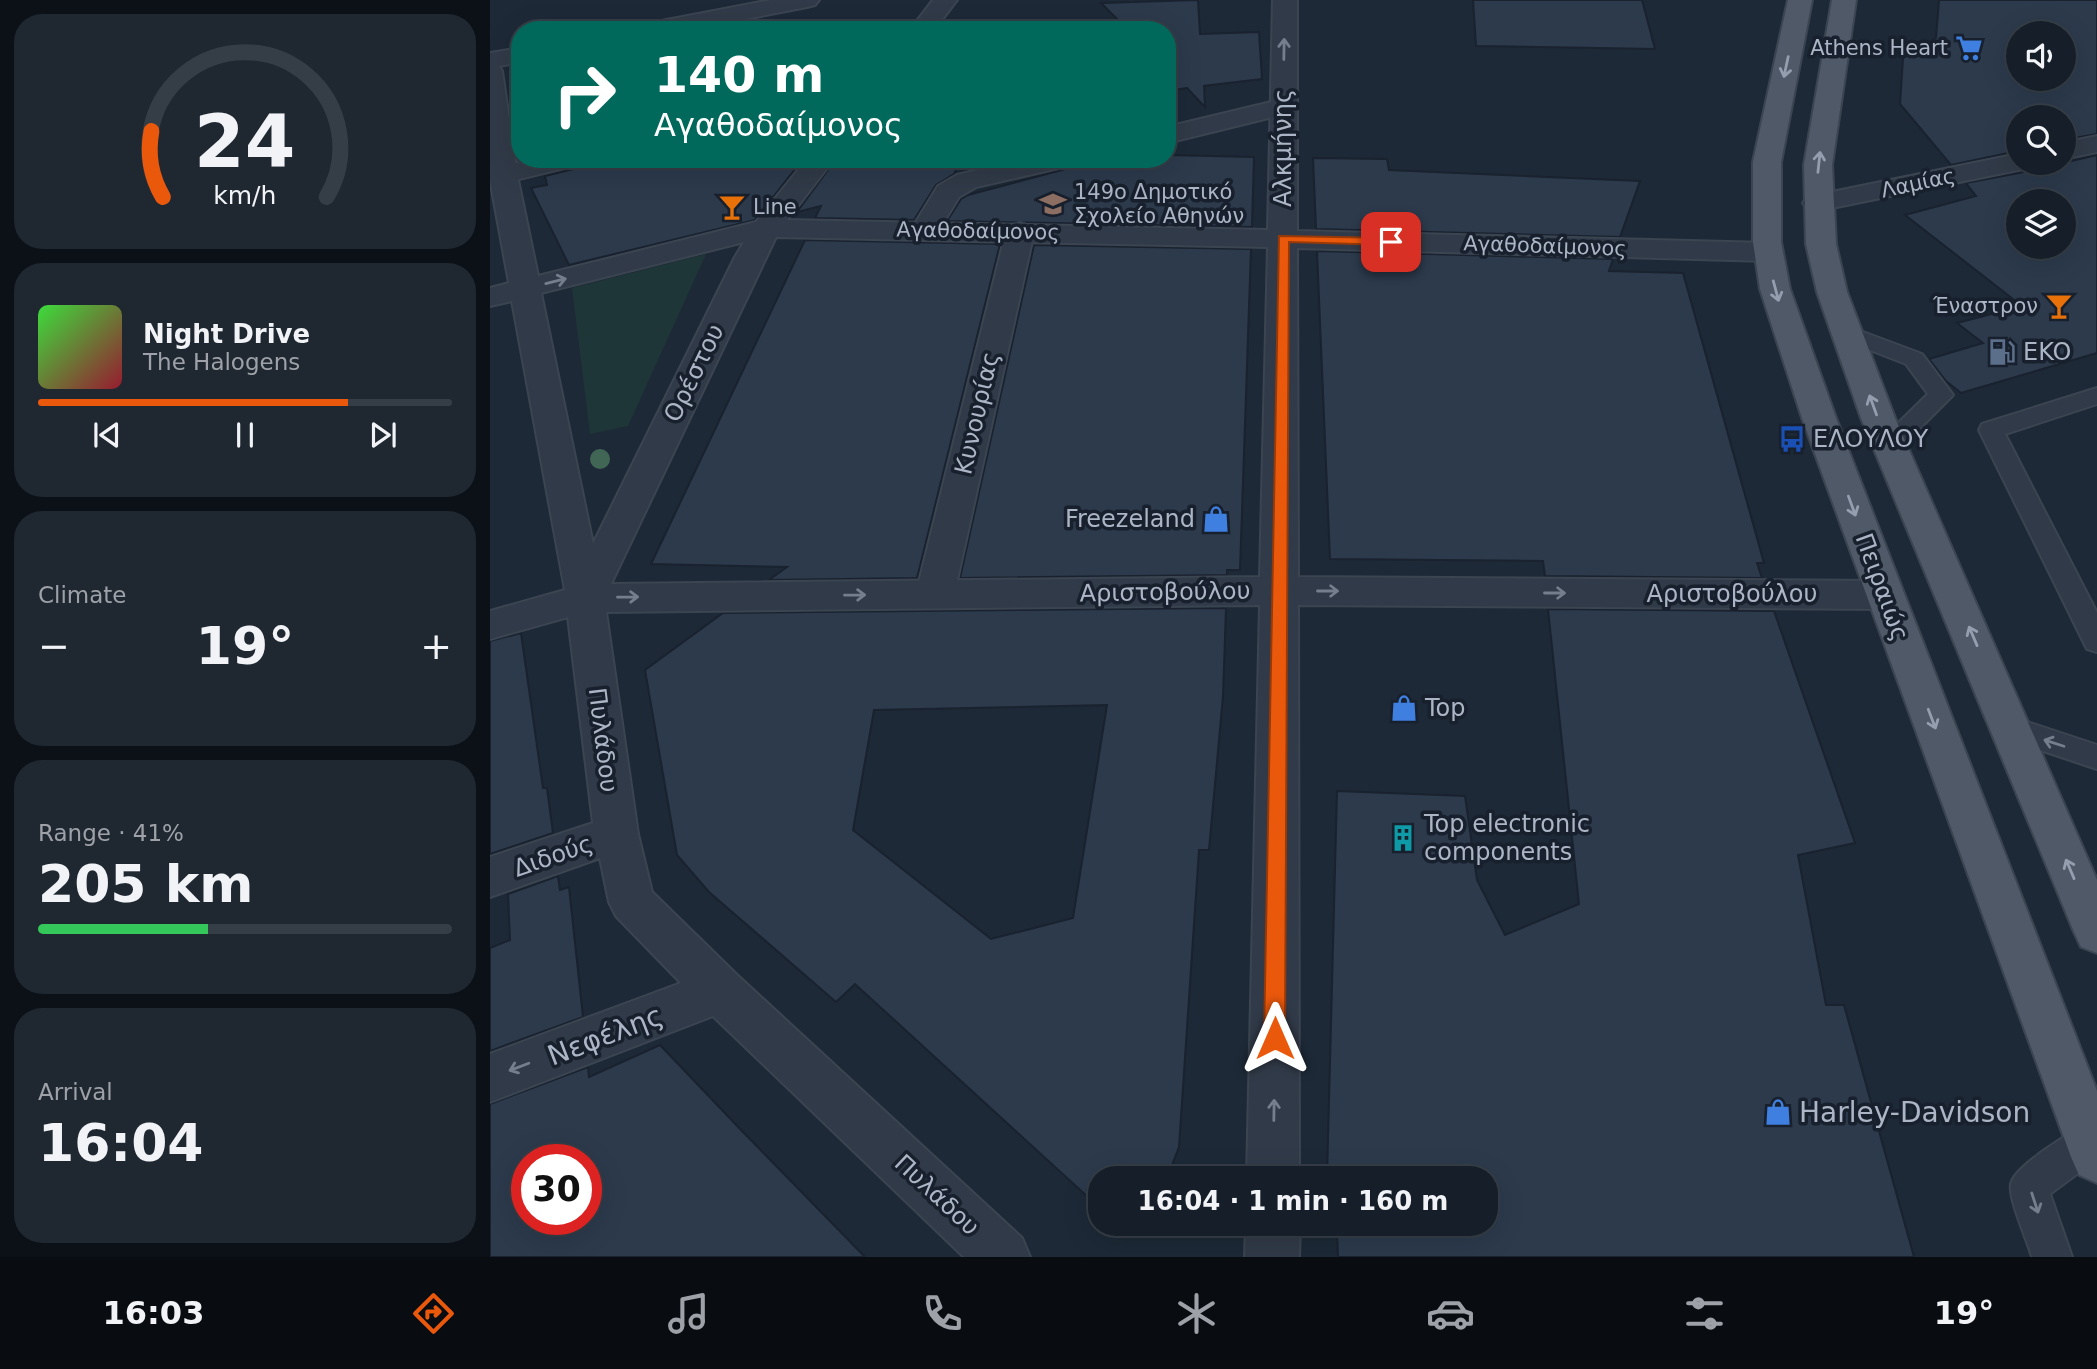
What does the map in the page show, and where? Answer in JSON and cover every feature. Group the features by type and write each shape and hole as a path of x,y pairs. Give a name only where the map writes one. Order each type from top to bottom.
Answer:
{"main road":[{"name":"Πειραιώς","path":"1800,0 1767,162 1765,200 1768,252 1775,289 1885,595 2094,1149"},
{"path":"1844,0 1818,165 1817,203 1821,244 1832,292 1889,444 2097,932"}],"street":[{"path":"698,21 807,0"},
{"path":"929,21 944,0"},
{"name":"Αλκμήνης","path":"1273,1166 1285,0"},
{"path":"490,60 511,56"},
{"name":"Πυλάδου","path":"490,71 507,293 585,598 616,834 632,902 720,991 1003,1257"},
{"path":"1176,133 1283,107"},
{"path":"2076,148 2097,144"},
{"name":"Λαμίας","path":"1817,203 2006,165"},
{"path":"496,176 529,168"},
{"name":"Ορέστου","path":"585,598 766,228 814,168"},
{"path":"925,230 936,207 948,192 967,181 1023,168"},
{"name":"Αγαθοδαίμονος","path":"507,293 766,228 1768,252"},
{"name":"Κυνουρίας","path":"935,594 1020,232"},
{"name":"Αριστοβούλου","path":"490,625 585,598 1279,591 1885,595"},
{"name":"Διδούς","path":"490,877 616,834"},
{"name":"Νεφέλης","path":"490,1078 720,991"},
{"path":"1272,1257 1273,1236"}],"lane":[{"path":"1847,333 1914,359 1941,395 1889,444"},
{"path":"2097,396 1990,429 2097,641"},
{"path":"2012,729 2097,757"},
{"path":"2052,1257 2029,1186 2094,1149"}],"green space":[{"path":"706,254 628,426 590,434 572,288"}],"building":[{"path":"1198,0 1200,34 1259,32 1262,79 1204,86 1205,107 1187,88 1176,90 1176,21 1119,21 1101,3"},
{"path":"1473,0 1642,0 1655,49 1476,46"},
{"name":"Athens Heart","path":"1939,0 2097,0 2097,134 2076,138 2076,105 2006,105 2006,154 1951,165 1900,104 1903,58 1936,38"},
{"path":"1176,155 1254,157 1252,227 947,221 961,199 1069,168 1176,168"},
{"name":"Έναστρον","path":"2097,155 2097,353 1961,393 1946,381 1929,359 1983,343 1957,323 2022,306 1905,215 1976,196 1966,183 2008,175 2076,175 2076,160"},
{"path":"1313,158 1387,159 1389,170 1640,181 1620,237 1316,229"},
{"path":"578,168 796,168 755,220 569,265 531,188 547,185 545,176"},
{"path":"829,168 957,168 954,174 936,185 914,220 815,218 821,206 797,212"},
{"path":"805,240 1000,244 917,578 769,580 787,567 651,564"},
{"path":"1034,245 1251,249 1240,570 1227,570 1227,575 960,578"},
{"path":"1317,251 1613,259 1609,271 1683,273 1764,563 1757,563 1762,578 1545,576 1543,561 1330,559"},
{"path":"1226,608 1223,696 1209,850 1199,850 1179,1147 1172,1166 1088,1166 1088,1197 855,984 836,1002 709,892 677,855 645,670 723,613","holes":["1107,705 1073,918 991,939 853,830 874,710"]},
{"path":"1548,609 1774,611 1855,843 1798,855 1826,1005 1844,1005 1914,1257 1338,1257 1337,1236 1498,1236 1498,1166 1327,1166 1337,791 1465,796 1477,880 1505,935 1579,904"},
{"path":"521,633 543,788 547,788 553,833 490,854 490,641"},
{"path":"558,876 560,890 569,887 583,1017 490,1051 490,948 510,940 508,894"},
{"path":"660,1045 865,1257 490,1257 490,1104 588,1067 589,1077"}],"place":[{"name":"Athens Heart","path":"1969,48"},
{"name":"149ο Δημοτικό Σχολείο Αθηνών","path":"1053,204"},
{"name":"Line","path":"732,207"},
{"name":"Έναστρον","path":"2059,306"},
{"name":"EKO","path":"2002,352"},
{"name":"ΕΛΟΥΛΟΥ","path":"1792,439"},
{"name":"Freezeland","path":"1216,519"},
{"name":"Top","path":"1404,708"},
{"name":"Top electronic components","path":"1403,838"},
{"name":"Harley-Davidson","path":"1778,1112"}],"route":[{"path":"1275,1038 1283,239 1391,242"}]}
